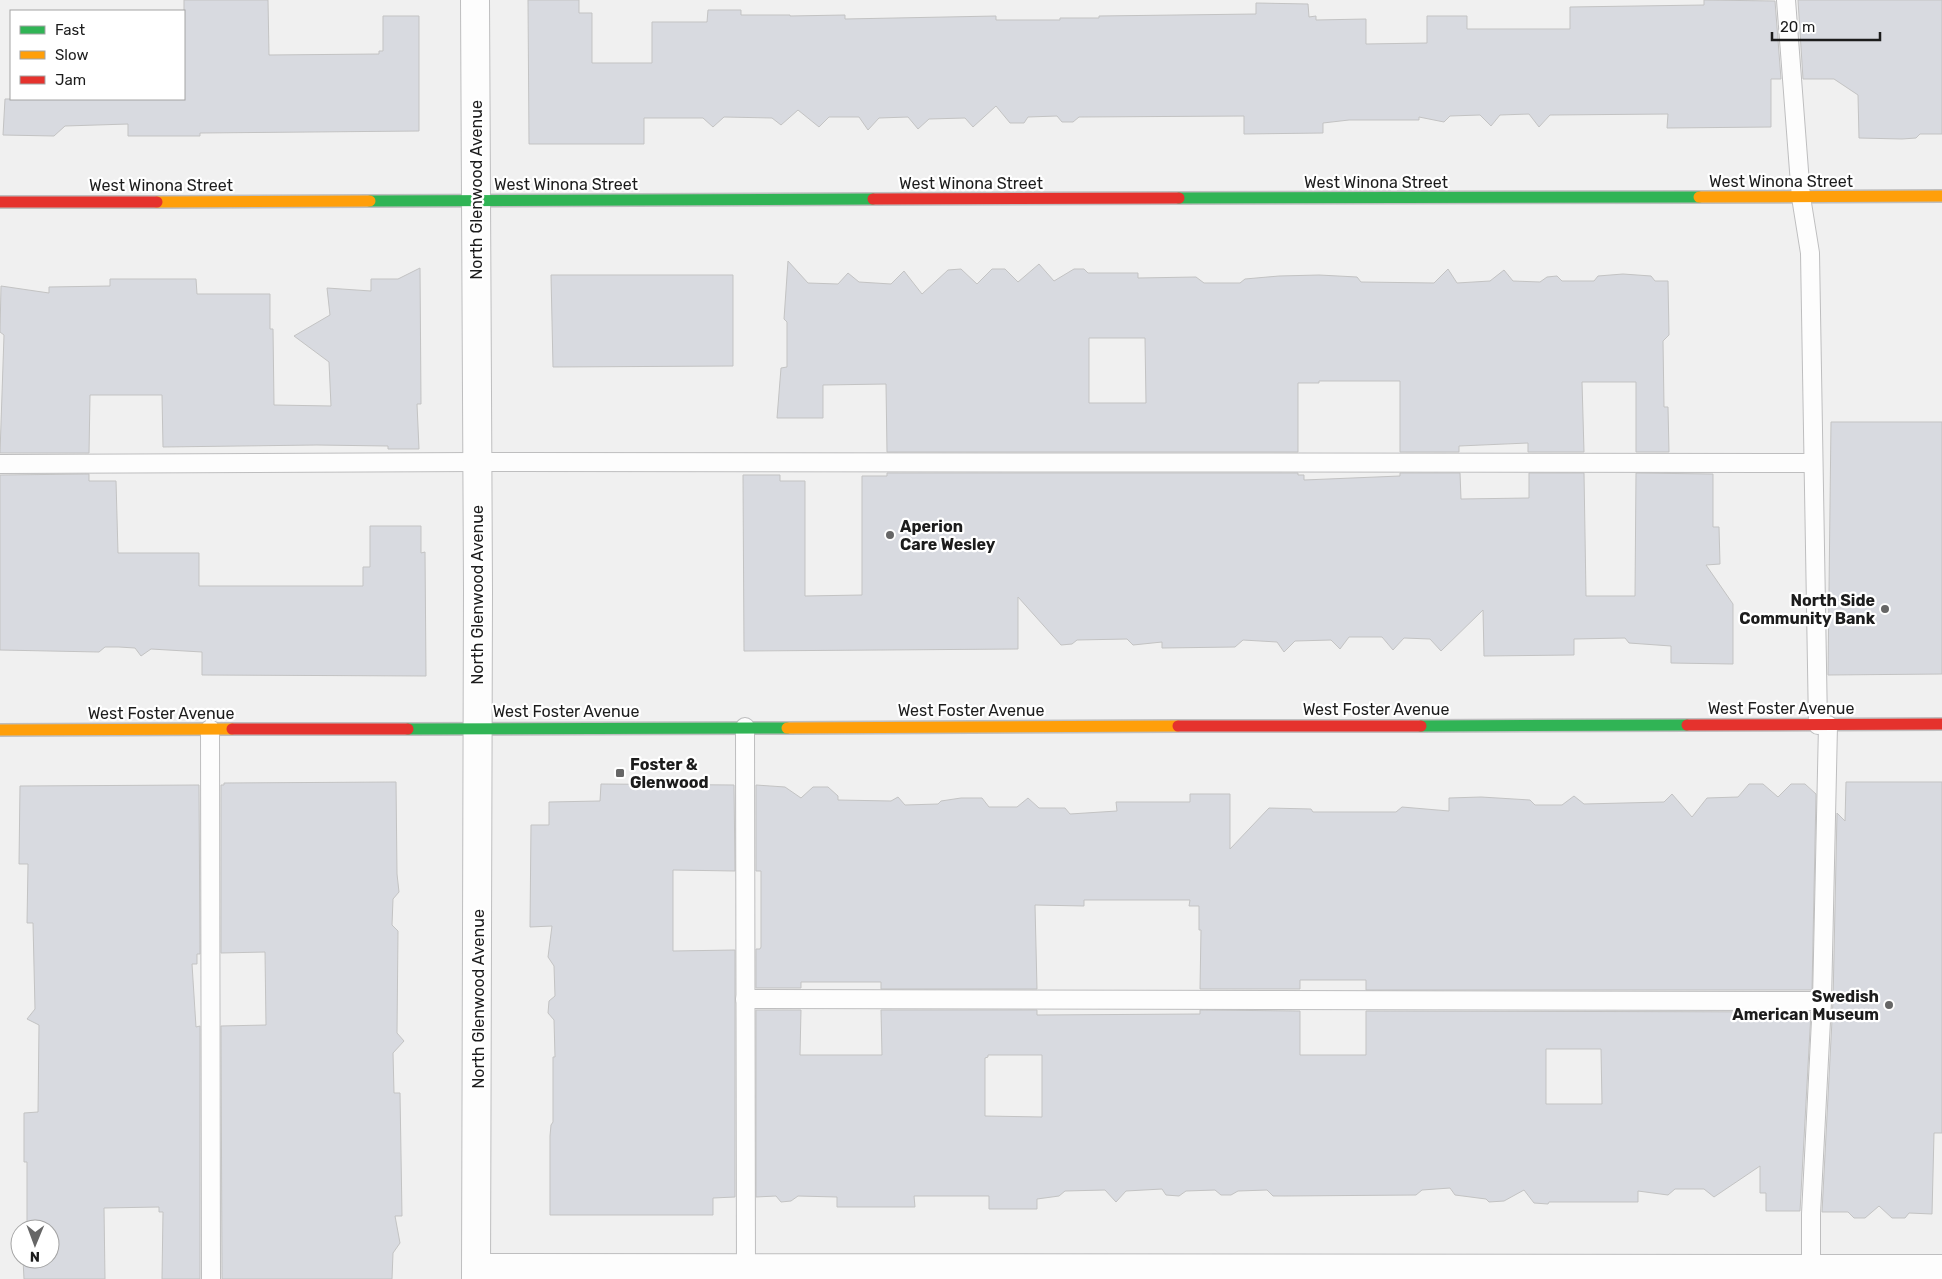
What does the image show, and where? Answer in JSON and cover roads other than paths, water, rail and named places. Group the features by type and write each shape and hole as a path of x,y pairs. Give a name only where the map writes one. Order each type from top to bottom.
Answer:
{"street":[{"name":"North Glenwood Avenue","path":"475,0 478,728 476,1274"},
{"name":"West Winona Street","path":"0,202 1942,196"},
{"name":"West Foster Avenue","path":"0,730 1942,724"},
{"path":"476,1274 1811,1274 1942,1268"}],"lane":[{"path":"1786,0 1801,197 1810,253 1814,462 1823,725 1822,1001 1812,1205 1811,1274"},
{"path":"0,464 1814,462"},
{"path":"745,727 746,1274"},
{"path":"210,729 211,1279"},
{"path":"745,999 1822,1001"}],"place":[{"name":"Aperion Care Wesley","path":"890,535"},
{"name":"North Side Community Bank","path":"1885,609"},
{"name":"Foster & Glenwood","path":"620,773"},
{"name":"Swedish American Museum","path":"1889,1005"}]}
